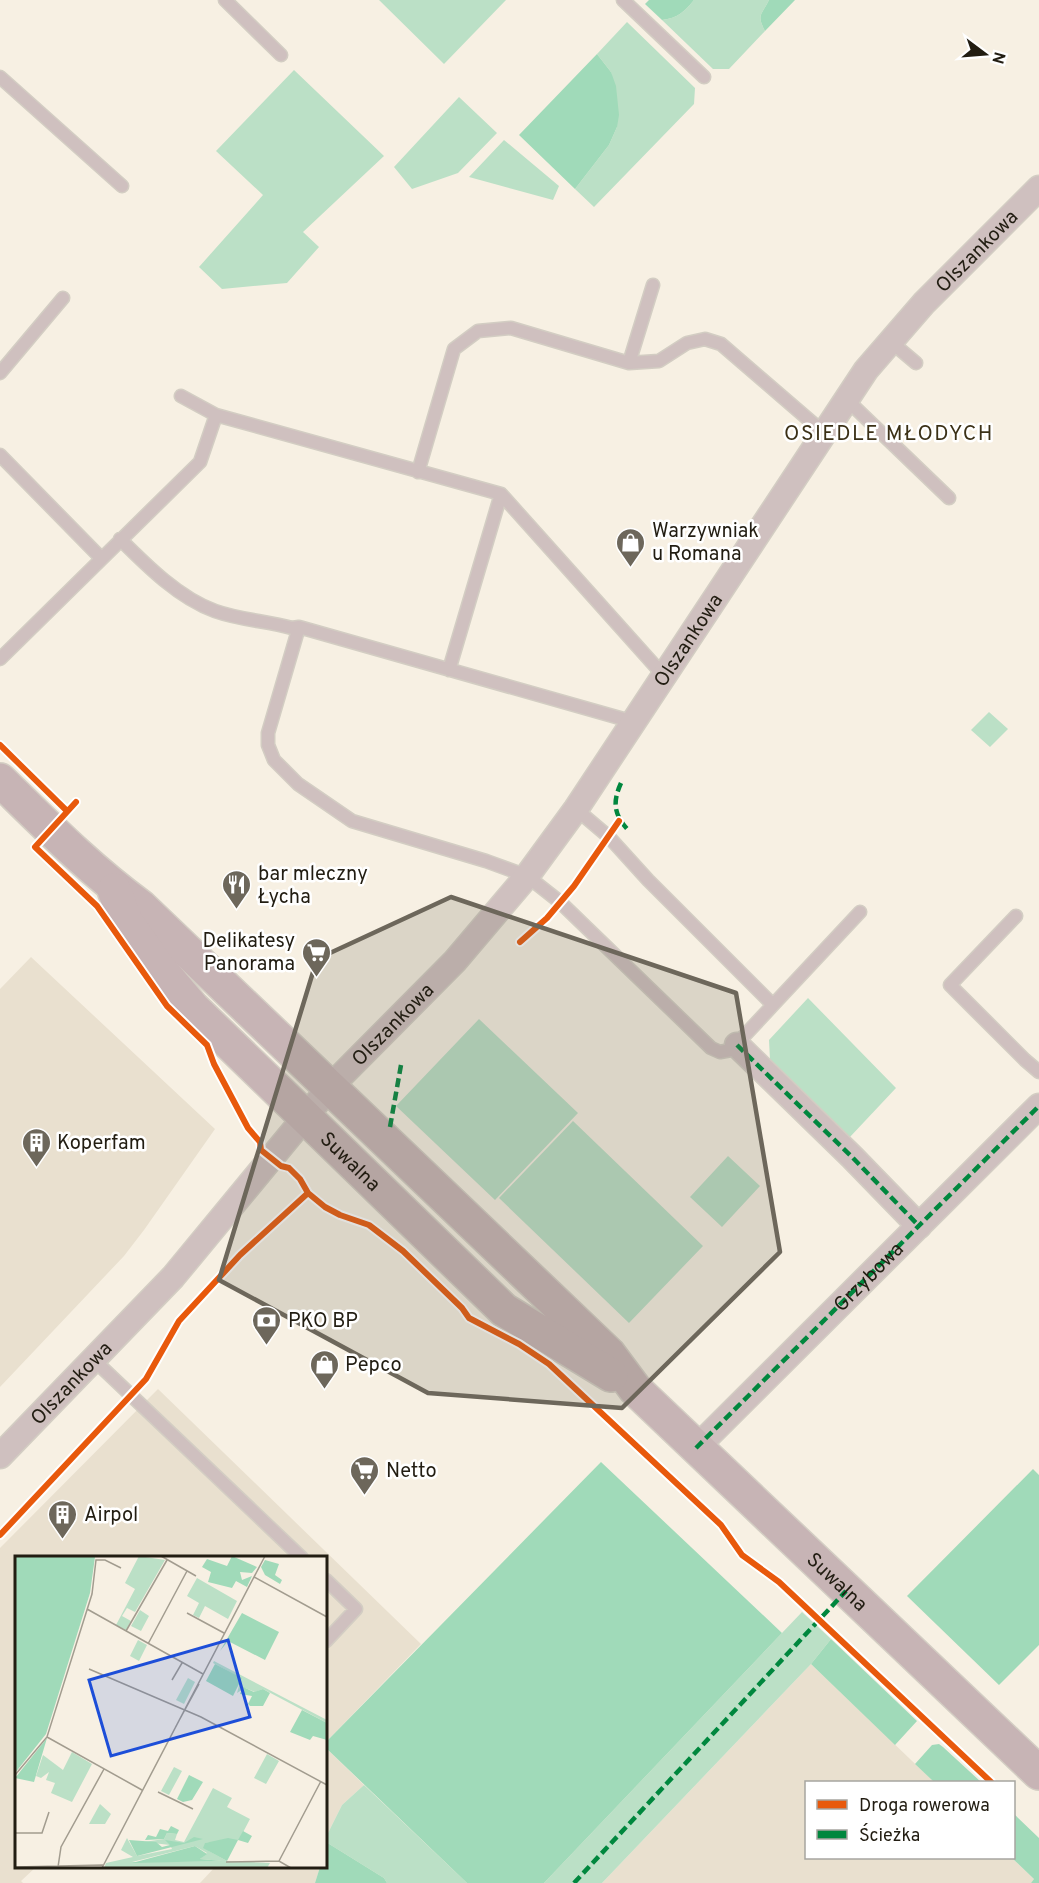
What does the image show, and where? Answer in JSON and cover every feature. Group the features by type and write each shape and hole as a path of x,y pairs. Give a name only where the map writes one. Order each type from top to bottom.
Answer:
{"street":[{"name":"Olszankowa","path":"0,1456 173,1277 330,1087 455,961 527,876 576,809 866,370 924,303 1039,188"},
{"name":"Suwalna","path":"0,780 113,886 140,906 330,1087 609,1354 635,1389 1039,1773"},
{"name":"Suwalna","path":"113,886 126,921 155,963 193,1008 504,1310 635,1389"},
{"path":"737,1045 919,1226"},
{"name":"Grzybowa","path":"696,1448 1039,1106"}],"lane":[{"path":"225,0 281,55"},
{"path":"623,0 704,77"},
{"path":"0,77 122,186"},
{"path":"628,363 653,285"},
{"path":"0,373 63,298"},
{"path":"418,472 454,349 478,331 511,328 628,363 659,361 687,342 705,339 721,344 824,432"},
{"path":"891,341 916,363"},
{"path":"181,396 216,415 501,494 664,676"},
{"path":"846,399 949,498"},
{"path":"0,659 200,462 216,415"},
{"path":"0,455 101,558"},
{"path":"449,670 501,494"},
{"path":"120,539 176,588 201,605 218,612 292,628 299,627 634,722"},
{"path":"299,627 268,733 268,745 274,760 298,784 352,821 486,861 527,876 568,909 711,1048 726,1052 737,1045 860,912"},
{"path":"576,809 609,837 648,880 773,1005"},
{"path":"1016,916 950,985 1039,1072"},
{"path":"94,1360 301,1556"},
{"path":"327,1581 356,1609 327,1640"}],"highlighted area":[{"path":"451,897 736,993 780,1252 622,1408 428,1393 219,1280 317,959"}],"shaded area":[{"path":"31,957 215,1129 124,1256 0,1387 0,989"},
{"path":"158,1389 421,1644 327,1741 327,1556 15,1556 15,1868 35,1868 21,1881 23,1883 0,1883 0,1548"},
{"path":"811,1664 933,1781 805,1781 805,1859 1013,1859 1034,1879 1031,1883 602,1883"},
{"path":"327,1749 364,1785 342,1805 327,1835"},
{"path":"214,1868 320,1868 315,1883 200,1883"}],"green space":[{"path":"379,0 506,0 444,64"},
{"path":"649,0 694,0 680,14 662,20 645,4"},
{"path":"694,0 769,0 760,18 765,31 729,69 713,69 662,20 680,14"},
{"path":"769,0 795,0 765,31 760,18"},
{"path":"627,22 695,88 694,104 594,207 575,189 609,145 617,127 611,72 597,54"},
{"path":"597,54 611,72 616,86 619,115 617,127 609,145 575,189 519,135"},
{"path":"294,70 384,156 303,232 319,247 287,283 222,289 199,267 263,195 216,151"},
{"path":"459,97 497,133 458,173 412,189 394,167"},
{"path":"504,140 559,186 553,200 469,177"},
{"path":"989,712 1008,729 990,747 971,730"},
{"path":"808,998 896,1088 849,1138 770,1060 769,1040"},
{"path":"479,1019 578,1113 495,1200 396,1106"},
{"path":"573,1121 703,1246 629,1323 499,1198"},
{"path":"728,1156 760,1186 722,1227 690,1197"},
{"path":"601,1462 782,1633 544,1883 467,1883 327,1749 327,1741"},
{"path":"1033,1469 1039,1475 1039,1645 999,1685 907,1596"},
{"path":"802,1612 831,1639 811,1664 602,1883 544,1883"},
{"path":"831,1639 917,1721 895,1745 811,1664"},
{"path":"939,1744 943,1747 980,1781 933,1781 915,1764 932,1745"},
{"path":"364,1785 467,1883 387,1883 384,1878 327,1843 327,1835 342,1805"},
{"path":"1015,1815 1039,1838 1039,1883 1031,1883 1034,1879 1013,1859 1015,1859"},
{"path":"327,1843 384,1878 387,1883 315,1883 320,1868 327,1868"}],"marked path":[{"path":"621,783 616,797 616,808 620,820 629,831"},
{"path":"737,1045 919,1226"},
{"path":"390,1127 401,1065"},
{"path":"696,1448 1039,1106"},
{"path":"574,1883 846,1591"}],"cycle path":[{"path":"0,745 67,811"},
{"path":"76,802 35,847 97,906 167,1006 207,1045 214,1064 248,1128 260,1142 261,1150 281,1166 289,1168 300,1179 308,1193 325,1207 369,1225 403,1251 462,1308 469,1318 519,1344 549,1364 721,1525 742,1555 779,1582 990,1781"},
{"path":"520,942 547,918 574,886 619,821"},
{"path":"0,1535 146,1379 179,1321 240,1255 308,1193"}],"place":[{"name":"Warzywniak u Romana","path":"631,568"},
{"name":"bar mleczny Łycha","path":"237,910"},
{"name":"Delikatesy Panorama","path":"316,978"},
{"name":"Koperfam","path":"36,1168"},
{"name":"PKO BP","path":"267,1346"},
{"name":"Pepco","path":"324,1390"},
{"name":"Netto","path":"365,1496"},
{"name":"Airpol","path":"63,1540"}],"district":[{"name":"OSIEDLE MŁODYCH","path":"889,433"}]}
